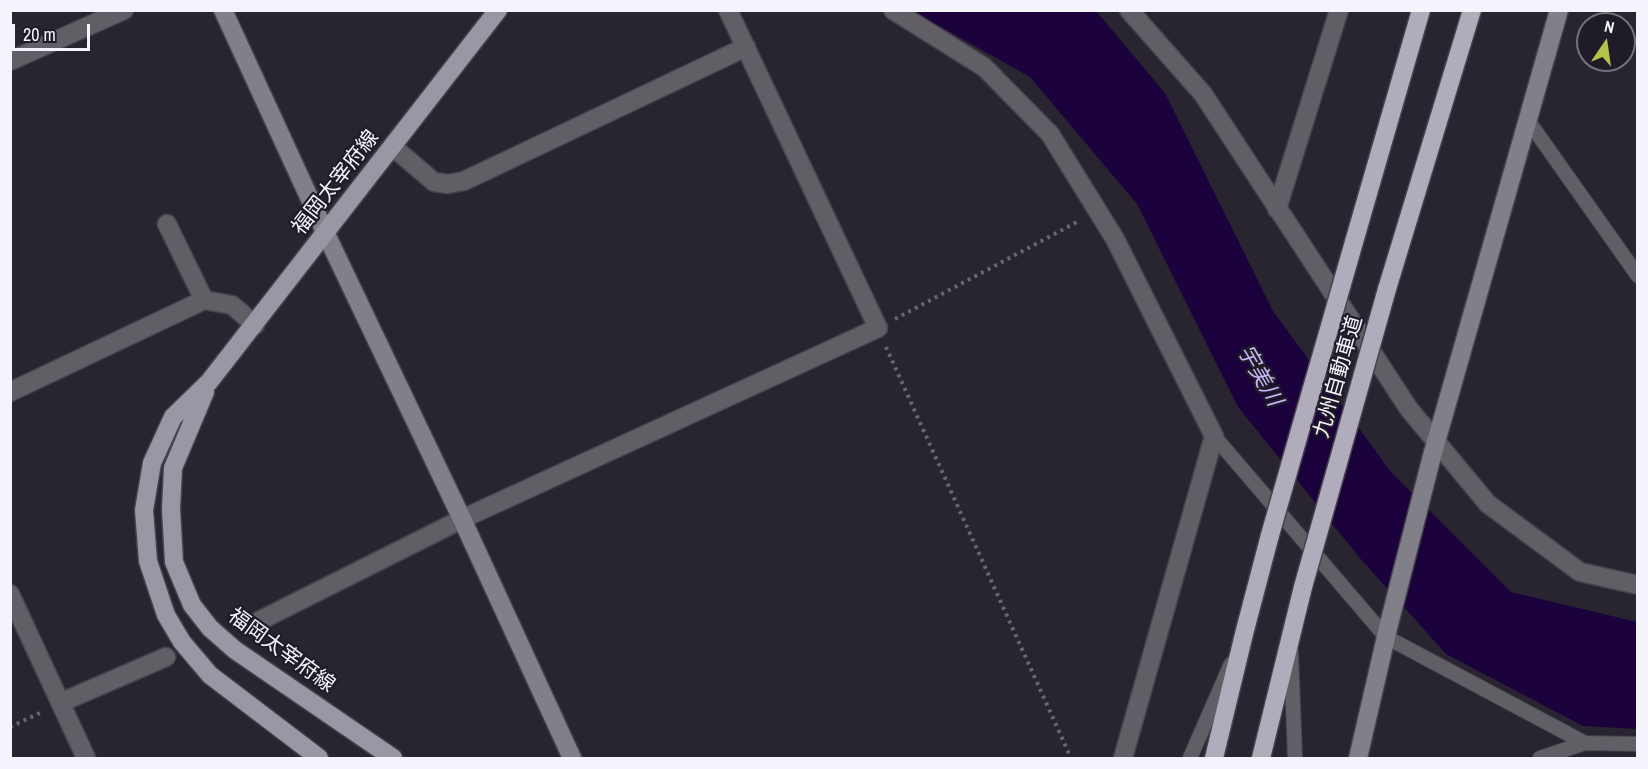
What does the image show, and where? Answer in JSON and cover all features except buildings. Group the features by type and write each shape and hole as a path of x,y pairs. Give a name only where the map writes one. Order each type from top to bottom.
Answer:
{"highway":[{"name":"九州自動車道","path":"1214,759 1270,535 1421,10"},
{"name":"九州自動車道","path":"1261,759 1303,587 1387,289 1472,10"}],"main road":[{"name":"福岡太宰府線","path":"319,759 210,675 182,642 166,615 148,561 144,510 152,463 173,417 209,382 255,325 498,10"},
{"name":"福岡太宰府線","path":"209,382 173,468 171,509 174,562 192,605 210,628 234,650 393,759"}],"street":[{"path":"10,61 124,10"},
{"path":"223,10 572,759"},
{"path":"256,622 462,519 878,328 728,10"},
{"path":"892,10 984,67 1050,134 1115,239 1214,435 1123,759"},
{"path":"1129,10 1203,94 1434,448 1488,504 1580,572 1638,585"},
{"path":"1277,209 1339,10"},
{"path":"1358,759 1387,630 1434,448 1559,10"},
{"path":"393,147 434,182 448,184 464,181 746,47"},
{"path":"167,224 204,300"},
{"path":"10,392 204,300 232,305 255,325"},
{"path":"10,594 62,702 86,759"},
{"path":"62,702 166,657"}],"lane":[{"path":"1527,119 1638,276"},
{"path":"1214,435 1387,630 1586,743"},
{"path":"1190,759 1244,634"},
{"path":"1291,638 1295,759"},
{"path":"1540,759 1586,743 1638,744"}],"path":[{"path":"1071,759 878,328 1077,222 1115,239"},
{"path":"10,727 62,702"}],"water":[{"name":"宇美川","path":"913,11 1096,11 1165,93 1273,311 1391,472 1511,592 1637,622 1637,729 1583,726 1446,654 1359,557 1238,407 1137,204 1030,77"}]}
